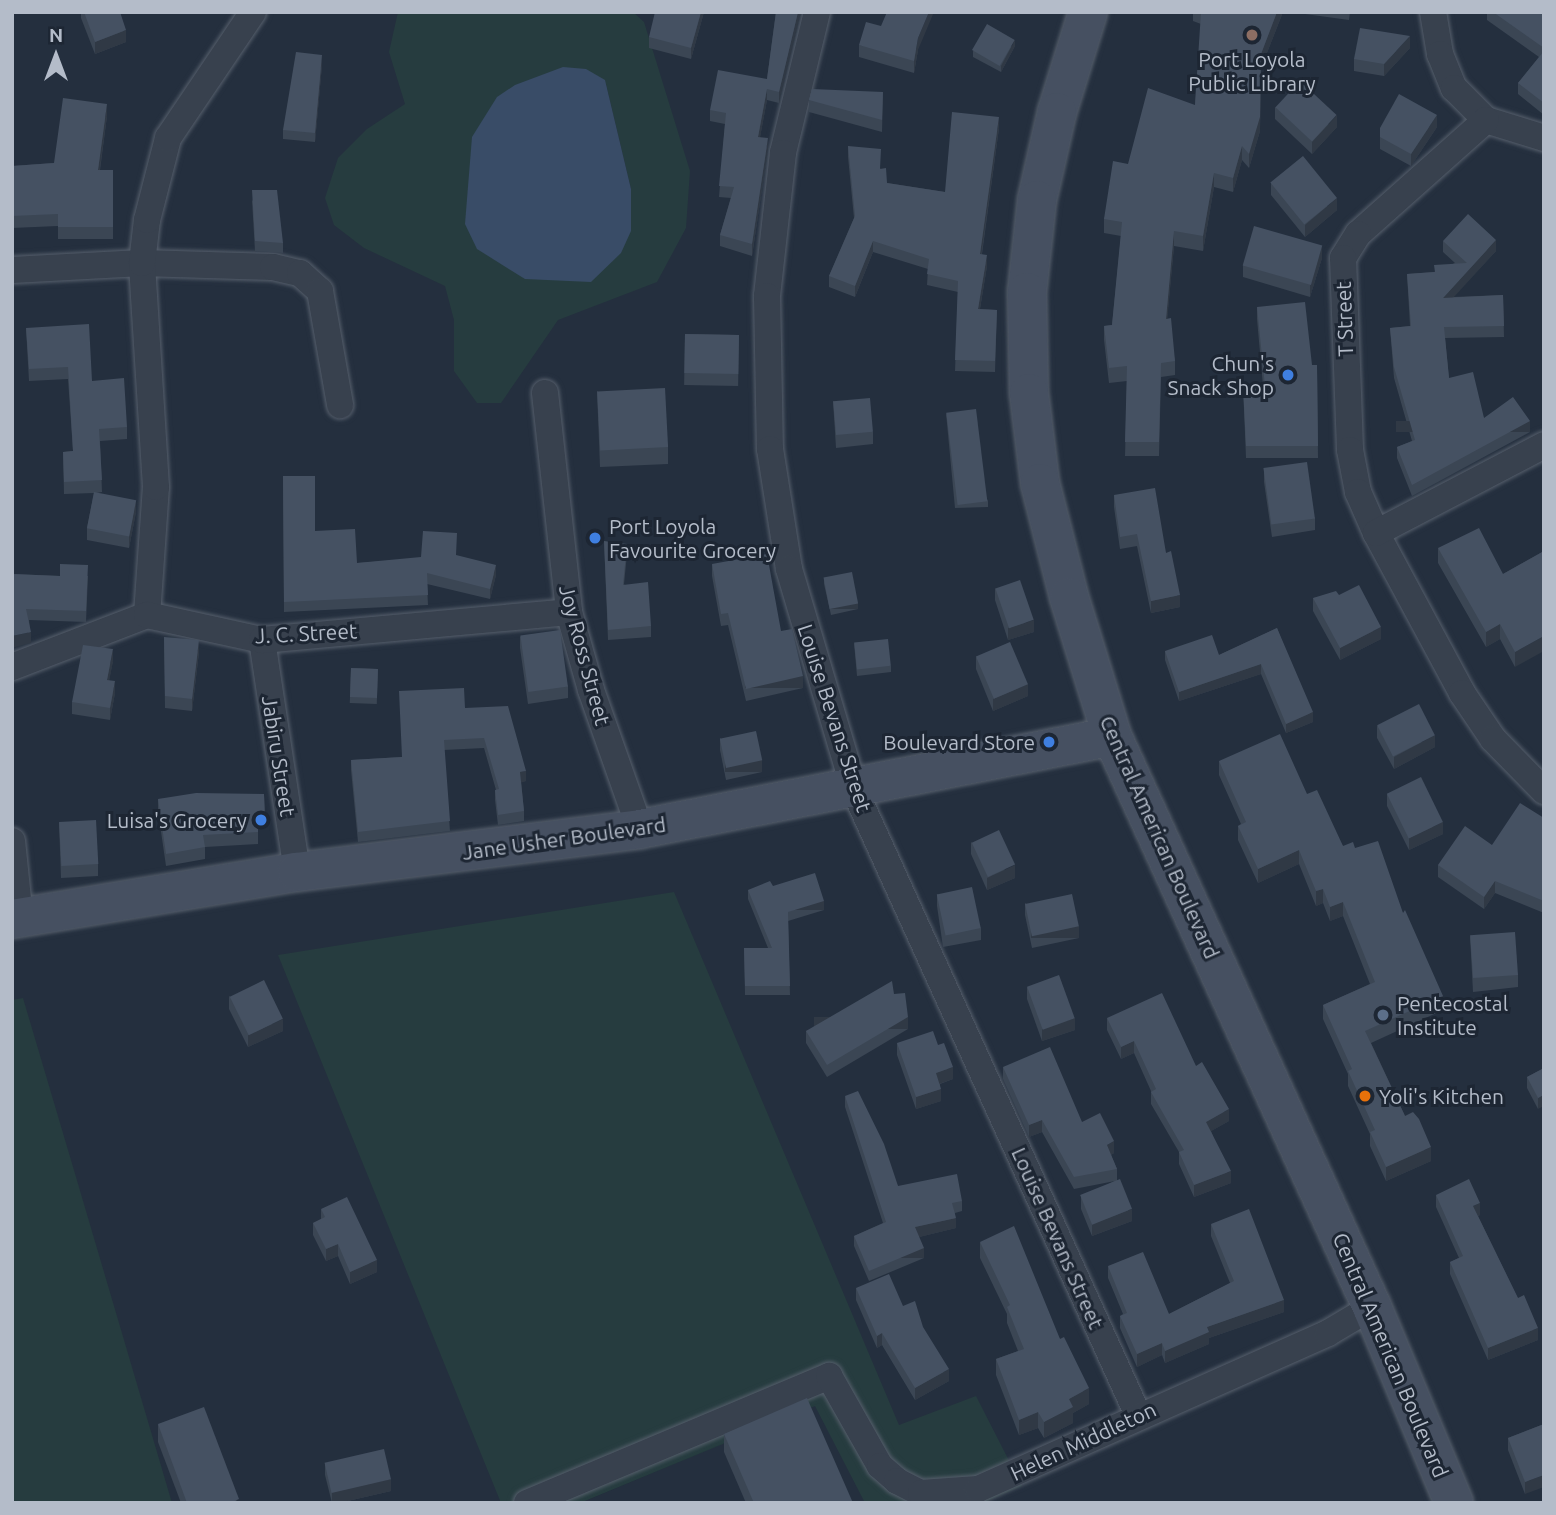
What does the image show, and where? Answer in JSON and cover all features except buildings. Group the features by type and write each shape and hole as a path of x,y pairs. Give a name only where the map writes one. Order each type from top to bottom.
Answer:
{"main road":[{"name":"Central American Boulevard","path":"1088,12 1057,112 1037,200 1027,292 1029,393 1040,483 1069,597 1112,736 1371,1307 1454,1503"},
{"name":"Jane Usher Boulevard","path":"16,918 297,872 640,829 854,789 1112,736"}],"street":[{"path":"12,667 147,615 156,487 142,263 155,174 168,138 253,12"},
{"name":"Louise Bevans Street","path":"817,12 783,153 767,296 765,363 770,449 789,569 854,789 1138,1415"},
{"path":"1433,12 1440,54 1454,88 1486,120 1544,138"},
{"name":"T Street","path":"1486,120 1358,234 1343,258 1350,450 1358,492 1376,533 1462,693 1493,739 1544,791"},
{"path":"12,270 142,263 273,267 300,273 320,290 340,405"},
{"name":"Joy Ross Street","path":"545,393 569,612 591,690 640,829"},
{"path":"1376,533 1544,445"},
{"name":"J. C. Street","path":"147,615 262,640 569,612"},
{"name":"Jabiru Street","path":"262,640 297,872"},
{"path":"12,841 16,918"},
{"name":"Helen Middleton","path":"527,1503 830,1376 852,1409 880,1466 921,1493 978,1489 1328,1332 1371,1307"}],"green space":[{"path":"398,12 633,12 644,22 690,171 686,228 657,282 558,320 501,403 477,403 454,371 454,320 445,286 364,248 334,225 325,198 338,158 367,129 405,104 389,52","holes":["605,80 631,189 631,231"]},
{"path":"674,892 899,1425 976,1396 1022,1486 983,1503 865,1503 815,1406 580,1503 501,1503 278,955"},
{"path":"23,998 172,1503 12,1503 12,1000"}],"water":[{"path":"563,67 586,69 605,80 631,189 631,231 621,253 591,282 525,279 477,249 465,224 472,137 497,97 515,85"}],"place":[{"name":"Port Loyola Public Library","path":"1252,35"},
{"name":"Chun's Snack Shop","path":"1288,375"},
{"name":"Port Loyola Favourite Grocery","path":"595,538"},
{"name":"Boulevard Store","path":"1049,742"},
{"name":"Luisa's Grocery","path":"261,820"},
{"name":"Pentecostal Institute","path":"1383,1015"},
{"name":"Yoli's Kitchen","path":"1365,1096"}]}
